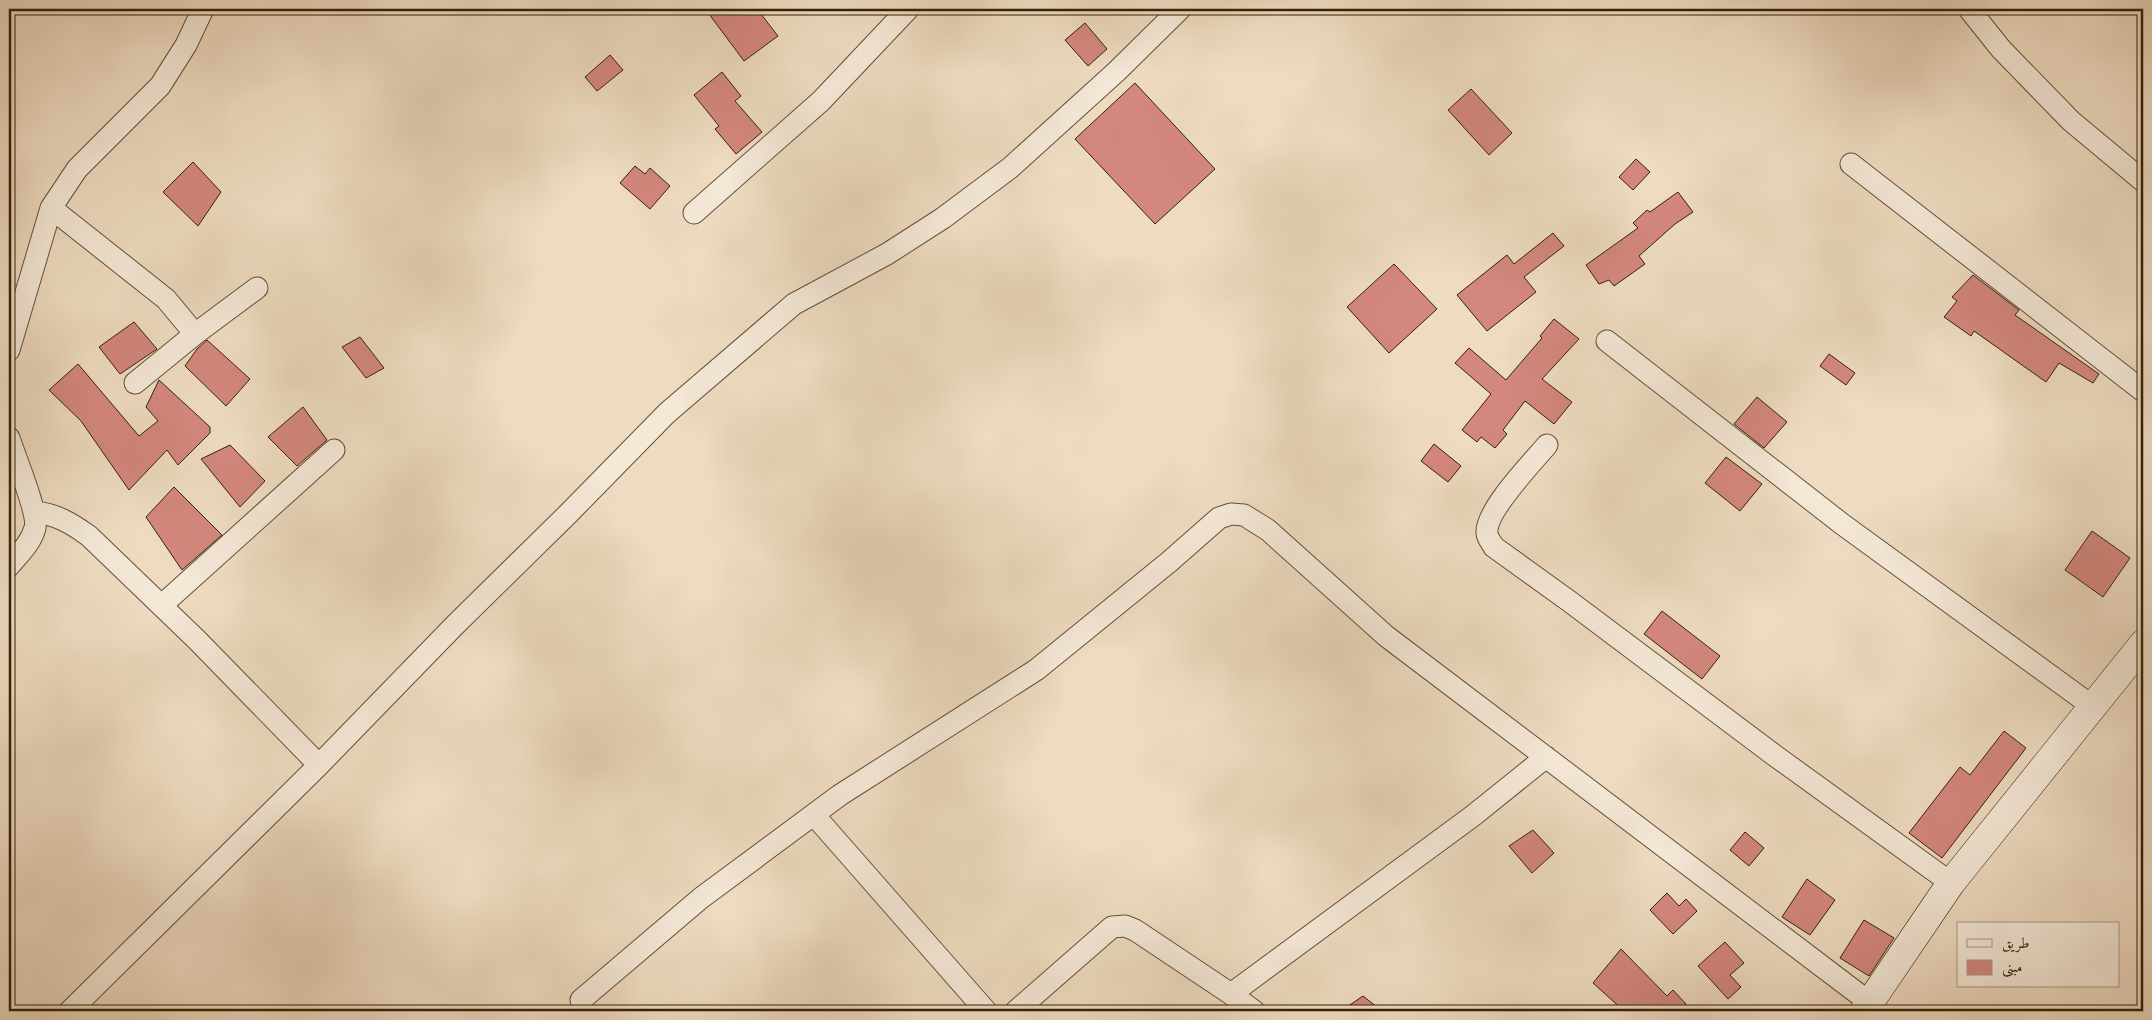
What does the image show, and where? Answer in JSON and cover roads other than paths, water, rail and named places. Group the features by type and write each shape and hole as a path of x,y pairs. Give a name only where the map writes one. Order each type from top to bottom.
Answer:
{"street":[{"path":"9,350 51,208 77,169 160,86 186,45 203,9"},
{"path":"694,213 821,101 908,9"},
{"path":"70,1011 319,765 454,625 561,521 667,413 794,304 888,254 942,218 1010,168 1116,72 1180,9"},
{"path":"1969,9 2001,49 2072,121 2143,181"},
{"path":"1851,164 2143,391"},
{"path":"51,208 166,299 196,334"},
{"path":"135,383 257,288"},
{"path":"1607,341 1842,524 2092,706"},
{"path":"9,438 34,512 36,526 28,544 9,566"},
{"path":"1547,445 1501,501 1489,520 1487,534 1494,547 1774,755 1951,883"},
{"path":"162,606 334,450"},
{"path":"34,512 49,513 70,522 89,536 162,606 319,765"},
{"path":"581,1000 700,898 840,795 1036,670 1169,562 1219,518 1231,514 1244,514 1268,530 1386,636 1546,757 1866,1007 1951,883 2143,644"},
{"path":"1231,994 1474,815 1546,757"},
{"path":"814,815 986,1011"},
{"path":"1016,1011 1112,927 1125,926 1135,930 1254,1011"}]}
